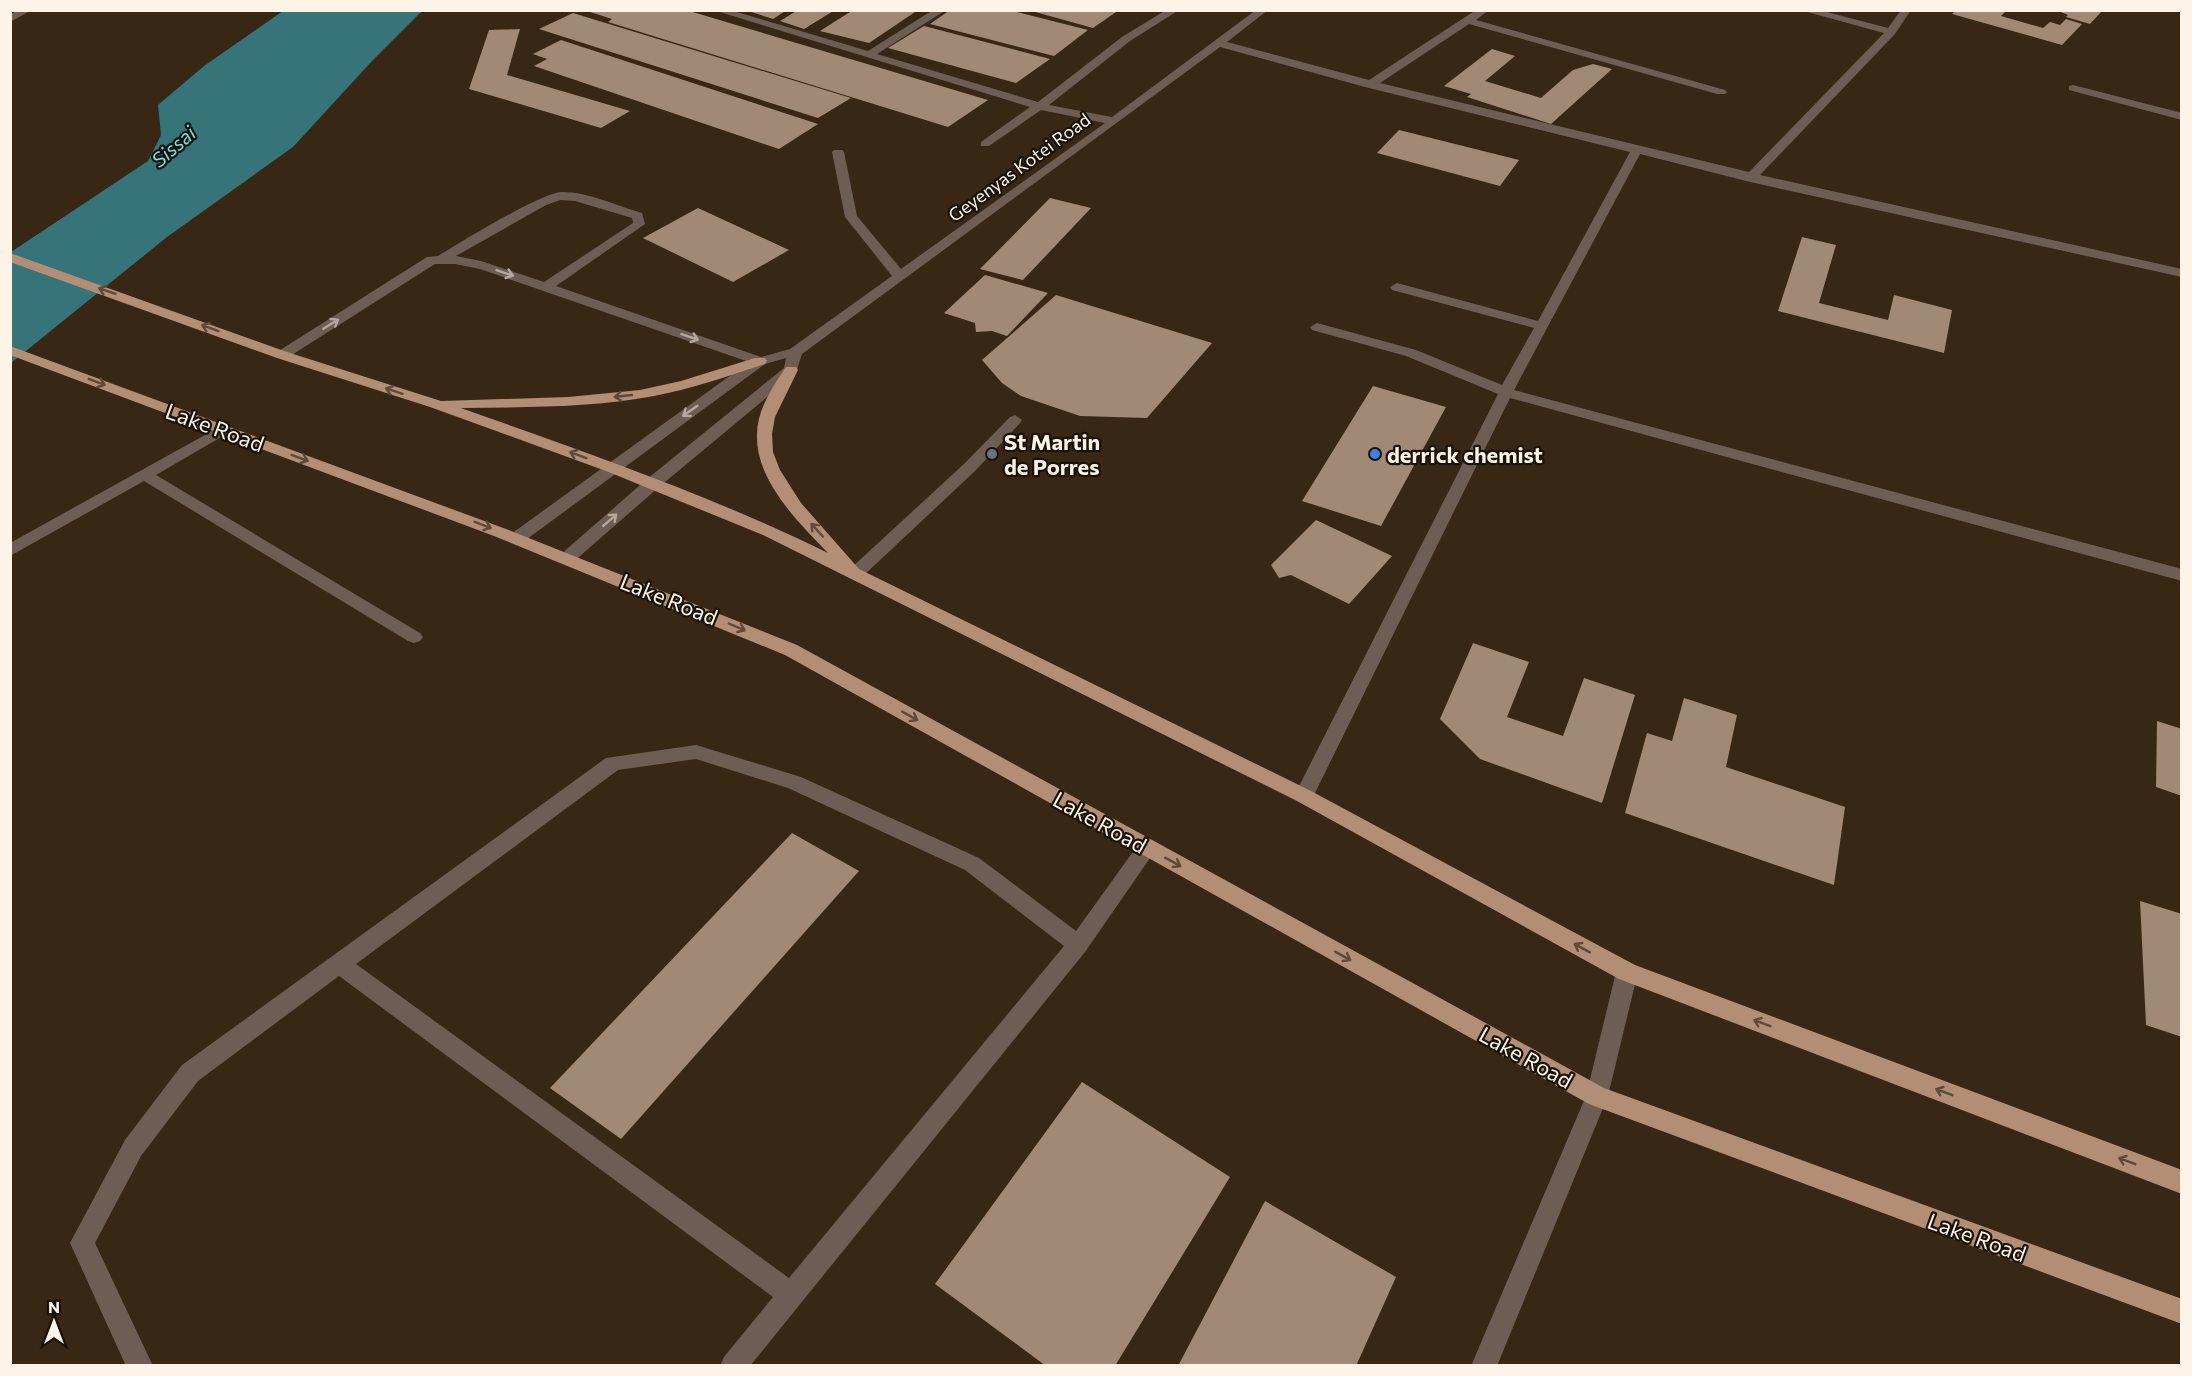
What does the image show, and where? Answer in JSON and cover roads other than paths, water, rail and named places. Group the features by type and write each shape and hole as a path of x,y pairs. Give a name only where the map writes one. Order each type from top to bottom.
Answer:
{"main road":[{"path":"10,257 163,310 282,355 435,404 611,467 770,531 1304,796 1627,972 2181,1182"},
{"name":"Lake Road","path":"10,350 517,538 691,606 791,650 1597,1096 2181,1312"},
{"path":"435,404 572,400 640,394 677,387 760,361"},
{"path":"791,370 773,401 764,432 765,452 778,480 796,507 856,573"}],"street":[{"path":"10,19 27,10"},
{"path":"718,10 1040,106 1114,121"},
{"path":"869,55 941,10"},
{"path":"985,144 1040,106 1126,39 1174,10"},
{"name":"Geyenyas Kotei Road","path":"795,352 1263,10"},
{"path":"1369,84 1484,10"},
{"path":"1805,10 1891,32"},
{"path":"1750,178 1891,32 1906,10"},
{"path":"1470,21 1721,92"},
{"path":"1218,43 1369,84 1750,178 2181,273"},
{"path":"2073,88 2181,117"},
{"path":"1304,796 1506,392 1637,149"},
{"path":"837,152 851,217 898,276"},
{"path":"443,258 542,202 559,195 576,196 638,216 639,224 546,287"},
{"path":"282,355 432,260 443,258 460,259 760,361"},
{"path":"1397,287 1542,326"},
{"path":"1317,327 1411,353 1506,392 2181,574"},
{"path":"517,538 611,467 760,361 795,352 791,370 653,483 566,559"},
{"path":"856,573 970,467 1015,420"},
{"path":"10,551 224,430"},
{"path":"145,475 414,637"},
{"path":"140,1365 82,1243 133,1148 190,1073 613,763 696,752 794,782 972,864 1078,945"},
{"path":"733,1365 1078,945 1147,848"},
{"path":"339,964 790,1294"},
{"path":"1484,1365 1597,1096 1627,972"}],"water":[{"name":"Sissai","path":"283,11 422,11 372,61 293,147 167,237 11,363 11,252 148,161 161,135 158,105 204,66"}],"place":[{"name":"St Martin de Porres","path":"992,454"},
{"name":"derrick chemist","path":"1375,454"}]}
